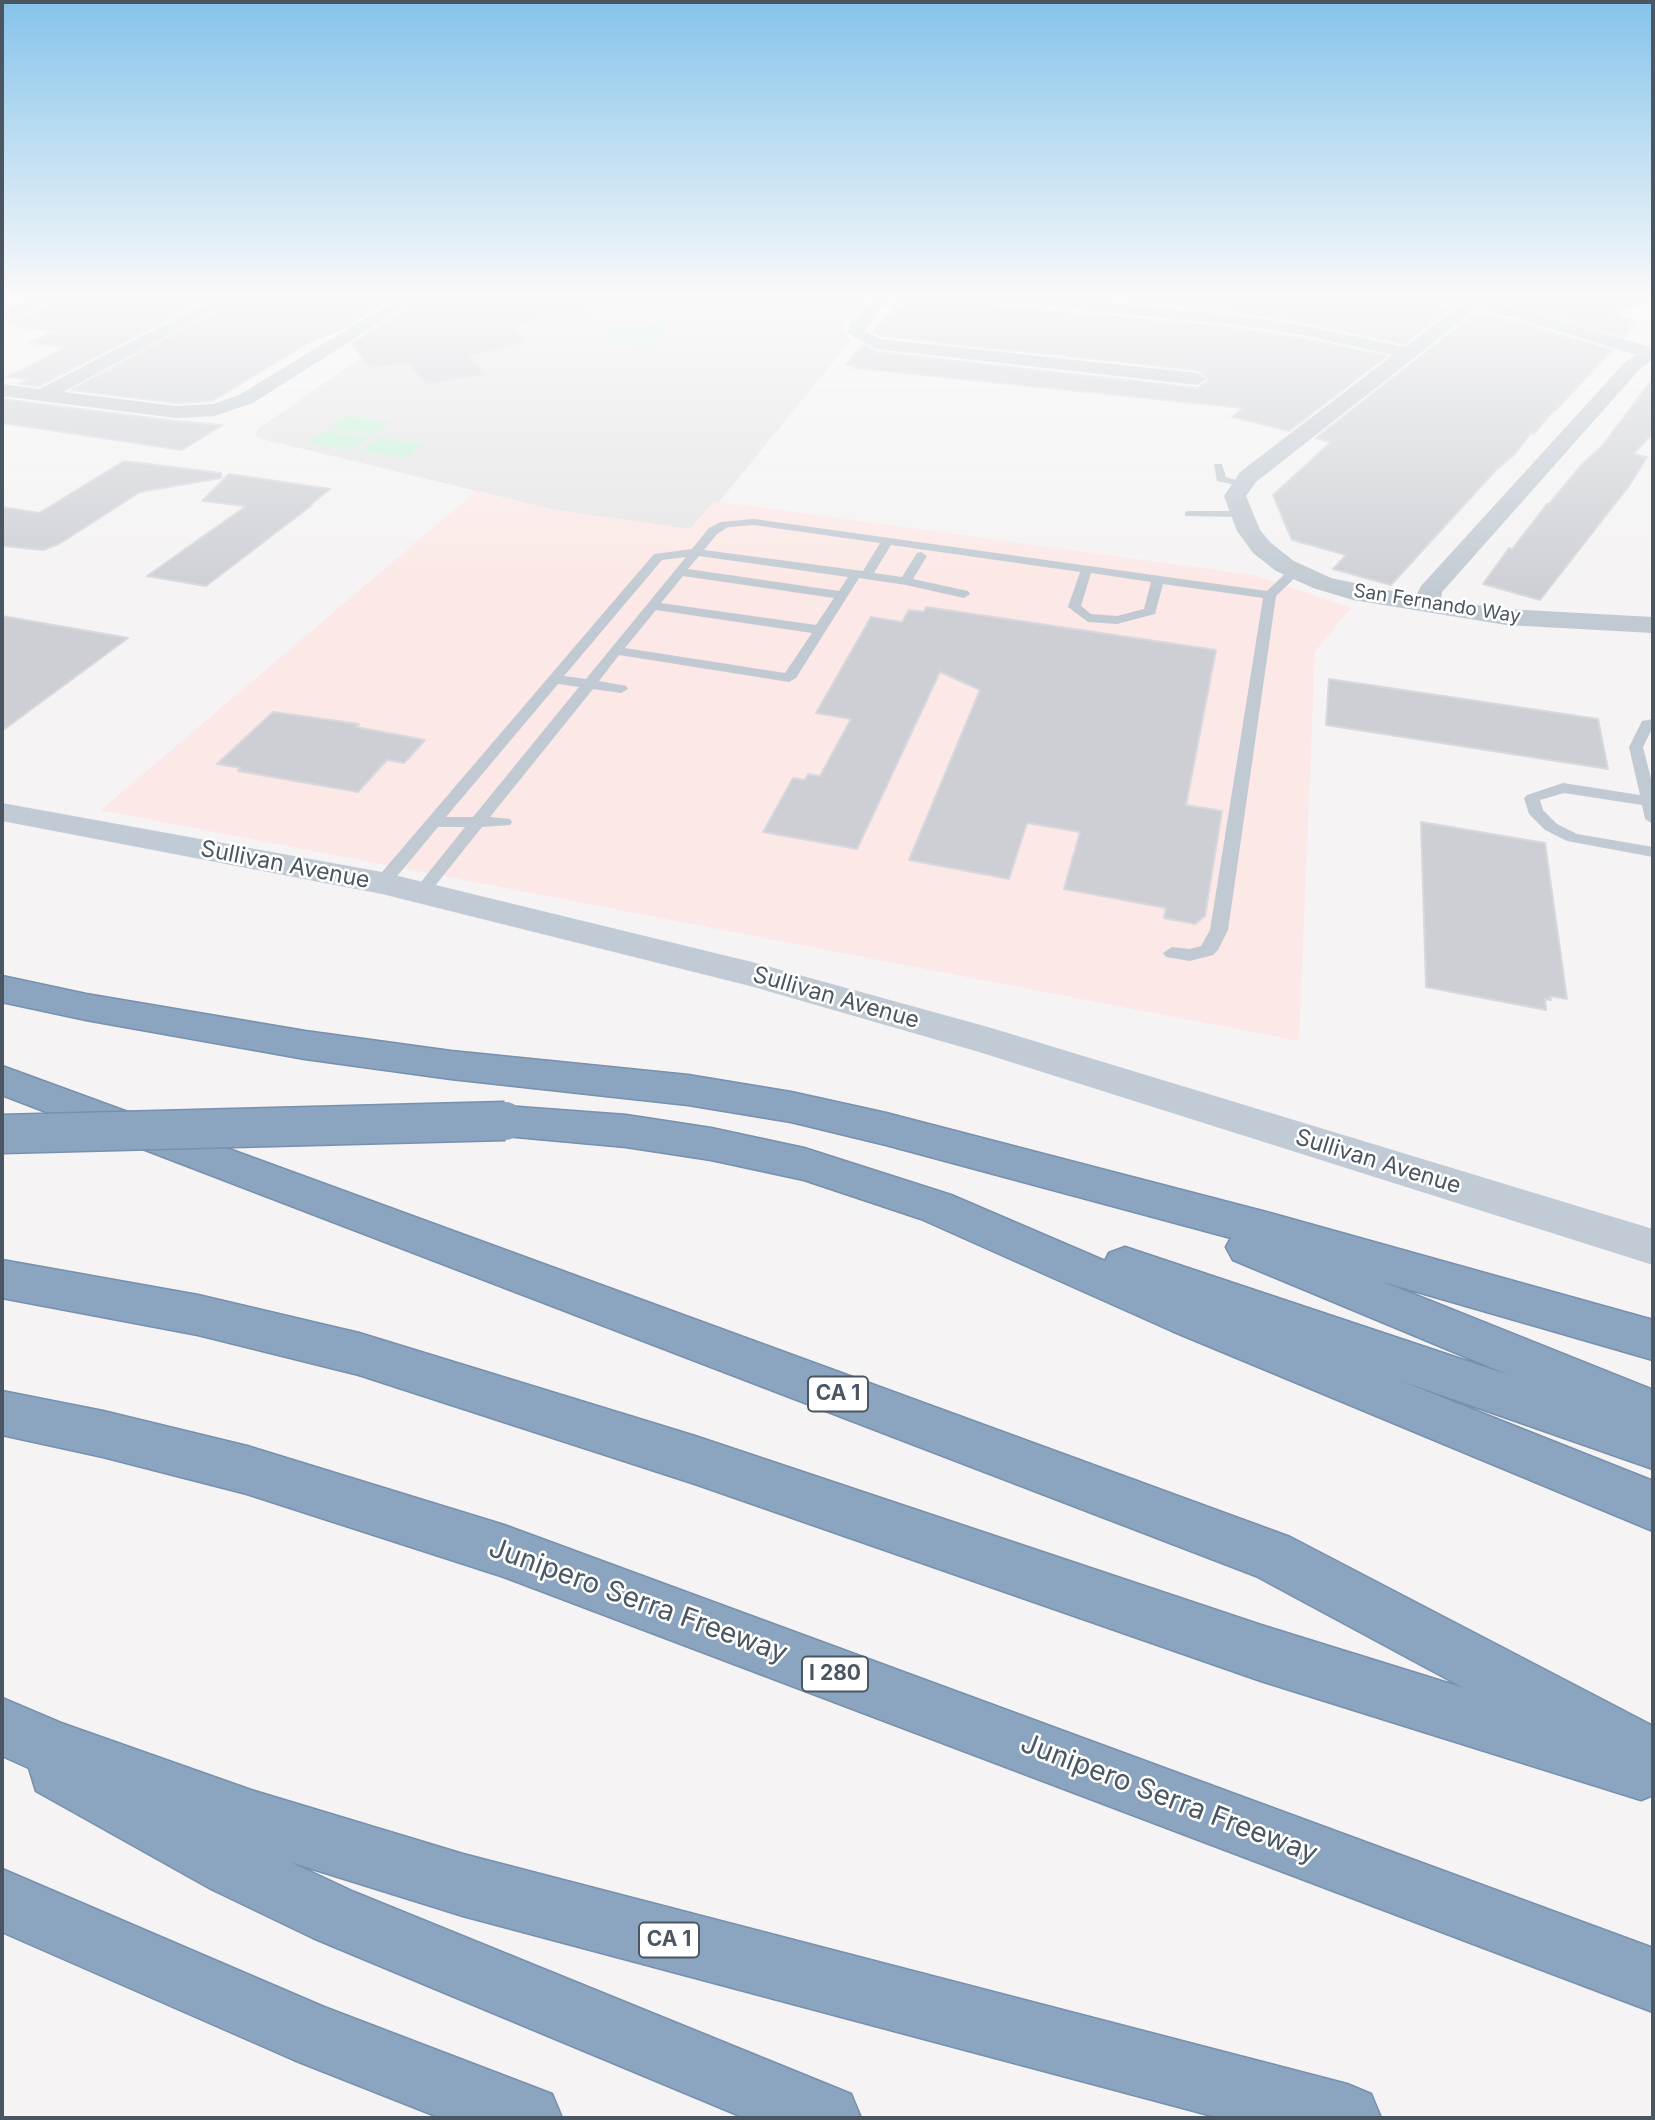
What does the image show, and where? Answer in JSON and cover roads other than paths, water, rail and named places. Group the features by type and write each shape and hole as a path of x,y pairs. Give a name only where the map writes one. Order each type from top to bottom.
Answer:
{"highway":[{"path":"2,989 98,1009 305,1045 745,1099 851,1121 1270,1231 1653,1340"},
{"name":"CA 1","path":"2,1080 1271,1556 1653,1757"},
{"path":"2,1134 505,1121 626,1131 754,1152 847,1177 936,1208 1197,1290 1653,1446"},
{"path":"1014,1165 1216,1234 1653,1412"},
{"path":"936,1208 1177,1312 1653,1506"},
{"path":"2,1279 198,1315 429,1374 632,1439 1261,1653 1653,1774"},
{"name":"Junipero Serra Freeway","path":"2,1413 103,1434 247,1470 504,1551 1653,1980"},
{"name":"CA 1","path":"2,1727 57,1751 251,1820 451,1881 1347,2118"},
{"path":"2,1735 136,1816 335,1916 827,2118"},
{"path":"2,1900 317,2037 528,2118"}],"street":[{"path":"49,396 176,412 215,410 251,396"},
{"path":"1241,485 1285,440 1347,396"},
{"path":"1427,607 1430,591 1605,396"},
{"name":"San Fernando Way","path":"1241,485 1235,496 1249,531 1262,548 1295,571 1336,588 1427,607 1506,617 1653,625"},
{"name":"Sullivan Avenue","path":"2,812 401,888 618,939 827,994 1653,1247"}],"lane":[{"path":"1218,466 1221,479 1241,485"},
{"path":"1189,514 1242,514"},
{"path":"401,888 433,822 559,723 717,528 739,522 888,541 984,559 1269,595"},
{"path":"617,651 789,678 843,596 888,541"},
{"path":"401,888 477,824 523,716 659,557 696,552 906,581 964,594"},
{"path":"906,581 921,556"},
{"path":"1086,571 1074,607 1088,618 1117,620 1150,611 1158,580"},
{"path":"1172,953 1190,955 1207,951 1219,930 1269,595 1295,571"},
{"path":"681,572 843,596"},
{"path":"633,586 665,591"},
{"path":"653,606 821,631"},
{"path":"610,614 642,619"},
{"path":"555,679 621,689"},
{"path":"523,716 559,723"},
{"path":"1653,723 1647,724 1636,747 1647,769 1653,819"},
{"path":"1649,801 1563,788 1532,798 1535,811 1551,827 1573,838 1653,852"},
{"path":"433,822 504,822"}]}
